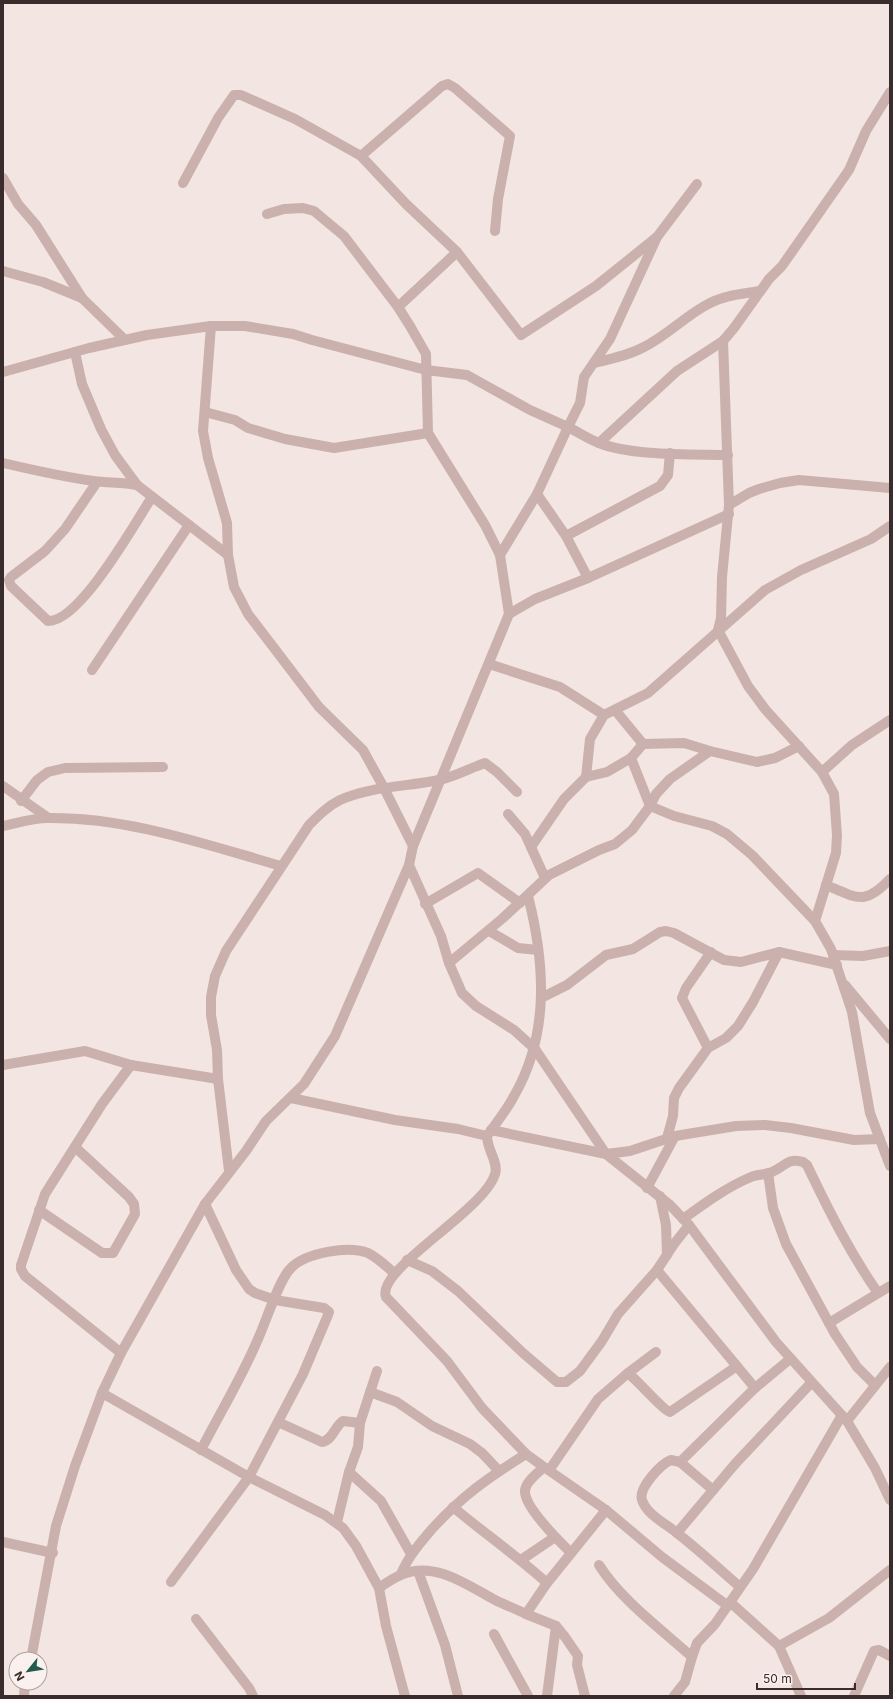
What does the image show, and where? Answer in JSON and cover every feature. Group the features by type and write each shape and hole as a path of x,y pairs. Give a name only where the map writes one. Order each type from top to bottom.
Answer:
{"street":[{"path":"361,156 442,86 448,84 510,136 498,199 495,231"},
{"path":"599,443 677,370 723,341 734,328 760,291 782,266 848,170 866,131 890,92"},
{"path":"183,183 218,118 234,95 241,95 295,119 361,156 406,204 457,252 521,335 596,286 657,237"},
{"path":"3,178 18,204 36,225 82,298 125,340"},
{"path":"500,555 537,494 580,403 584,377 610,340 657,237 697,184"},
{"path":"33,1651 53,1553 56,1526 102,1393 121,1353 204,1204 266,1121 304,1084 335,1036 409,865 413,846 510,614 500,555 485,525 428,433 426,354 398,307 344,236 314,211 303,208 284,209 267,214"},
{"path":"398,307 457,252"},
{"path":"3,272 43,282 82,298"},
{"path":"594,363 615,358 644,348 690,314 711,302 724,297 760,291"},
{"path":"3,372 125,340 211,326 245,326 293,334 426,370 468,376 530,410 599,443 619,448 670,453 728,454"},
{"path":"211,326 203,431 208,458 226,524 228,555 234,587 248,614 319,707 363,750 413,846"},
{"path":"723,341 729,509 722,577 721,618 718,630 748,686 765,709 822,772 834,794 837,835 836,853 815,921"},
{"path":"75,352 82,384 100,429 115,455 137,485 228,555"},
{"path":"205,412 235,420 248,428 285,439 334,448 428,433"},
{"path":"566,536 660,486 668,475 670,453"},
{"path":"3,463 61,477 96,482 113,481 137,485"},
{"path":"510,614 535,599 588,578 729,509 749,493 759,489 780,483 799,480 890,488"},
{"path":"96,482 65,529 45,551 11,576 9,580 11,586 48,621 54,621 66,614 94,586 152,497"},
{"path":"537,494 566,536 588,578"},
{"path":"92,670 189,525"},
{"path":"586,777 590,739 604,715 648,693 765,590 780,581 871,539 890,526"},
{"path":"489,664 560,687 604,715"},
{"path":"615,710 643,744"},
{"path":"822,772 852,745 890,720"},
{"path":"531,847 564,799 586,777 607,772 632,758 643,744 684,742 710,751 762,762 775,758 799,746"},
{"path":"449,963 528,896 545,878 599,850 615,844 632,830 650,806 656,794 670,779 710,751"},
{"path":"632,758 650,806 674,816 712,826 727,834 752,855 815,921 825,936 837,965 852,1012 870,1113 880,1138 888,1149 890,1166"},
{"path":"229,1171 218,1079 217,1050 211,1015 211,997 215,976 226,951 280,866 309,825 324,810 340,800 384,788 440,780 485,763 497,772 517,792"},
{"path":"21,801 37,780 48,772 65,768 163,767"},
{"path":"3,786 21,801 47,817"},
{"path":"508,814 525,834 545,878"},
{"path":"3,826 47,817 102,820 159,831 280,866"},
{"path":"409,865 425,904 441,936 449,963 462,993 466,998 514,1030 535,1049 606,1154 647,1188 660,1196 686,1222 776,1342 844,1418 875,1468 890,1500"},
{"path":"425,904 478,873 520,903"},
{"path":"826,885 853,896 867,898 872,896 890,880"},
{"path":"528,896 537,931 541,998 538,1032 535,1049 515,1096 489,1133 488,1148 496,1167 496,1172 490,1186 456,1221 406,1260 394,1273 387,1285 385,1293 386,1297 447,1361 474,1400 526,1454 606,1510 662,1557 729,1604 779,1646 801,1696"},
{"path":"488,931 518,948 538,950"},
{"path":"541,998 567,985 606,956 627,952 666,931 674,933 724,960 741,962 779,952 837,965"},
{"path":"833,955 863,956 890,951"},
{"path":"708,1048 702,1032 684,1005 682,998 686,988 711,952"},
{"path":"647,1188 671,1137 673,1105 677,1093 708,1048 726,1038 738,1026 753,1002 779,952"},
{"path":"842,981 890,1038"},
{"path":"3,1065 85,1051 131,1065 218,1079"},
{"path":"121,1353 22,1273 20,1265 45,1194 102,1104 131,1065"},
{"path":"291,1098 316,1102 395,1120 489,1133 606,1154 630,1151 671,1137 736,1126 765,1125 791,1128 854,1140 880,1138"},
{"path":"39,1210 102,1254 113,1253 135,1214 134,1204 129,1197 75,1147"},
{"path":"406,1260 432,1271 442,1278 478,1309 523,1354 559,1383 570,1380 580,1371 618,1314 657,1270 686,1222 725,1190 753,1176 768,1173 792,1161 799,1160 806,1164 831,1214 878,1293"},
{"path":"768,1173 773,1208 781,1234 829,1323 857,1366 875,1385"},
{"path":"660,1196 666,1225 667,1255"},
{"path":"171,1582 249,1477 303,1374 329,1312 324,1308 275,1300 255,1293 245,1285 236,1270 204,1204"},
{"path":"201,1450 258,1341 279,1287 290,1268 303,1259 318,1254 345,1250 360,1251 376,1258 394,1273"},
{"path":"657,1270 755,1388"},
{"path":"829,1323 890,1286"},
{"path":"571,1554 555,1537 533,1509 525,1492 529,1483 547,1468 598,1399 628,1373 656,1352"},
{"path":"680,1462 755,1388 790,1358"},
{"path":"628,1373 650,1393 664,1410 670,1412 737,1366"},
{"path":"674,1696 685,1682 692,1657 698,1643 729,1604 844,1418 890,1367"},
{"path":"337,1522 349,1472 358,1447 360,1423 377,1371"},
{"path":"677,1533 764,1431 811,1382"},
{"path":"370,1392 397,1402 432,1426 470,1444 486,1457 499,1471"},
{"path":"102,1393 249,1477 337,1522 356,1546 380,1588 386,1626 405,1696"},
{"path":"278,1422 322,1442 330,1439 338,1425 343,1422 360,1423"},
{"path":"401,1574 411,1554 453,1507 468,1493 526,1454"},
{"path":"713,1490 680,1462 674,1459 666,1462 641,1493 642,1500 647,1509 655,1517 677,1533 740,1587"},
{"path":"349,1472 381,1501 411,1554"},
{"path":"453,1507 521,1560 547,1583"},
{"path":"526,1614 547,1583 606,1510"},
{"path":"521,1560 555,1537"},
{"path":"3,1542 53,1553"},
{"path":"599,1565 609,1579 637,1607 692,1657"},
{"path":"779,1646 829,1618 890,1570"},
{"path":"380,1588 401,1574 418,1571 442,1573 526,1614 556,1626 577,1654 578,1670 585,1696"},
{"path":"418,1571 445,1645 458,1696"},
{"path":"196,1619 249,1688 253,1696"},
{"path":"547,1696 556,1626"},
{"path":"494,1634 528,1696"},
{"path":"854,1696 874,1651 879,1650 890,1656"}]}
